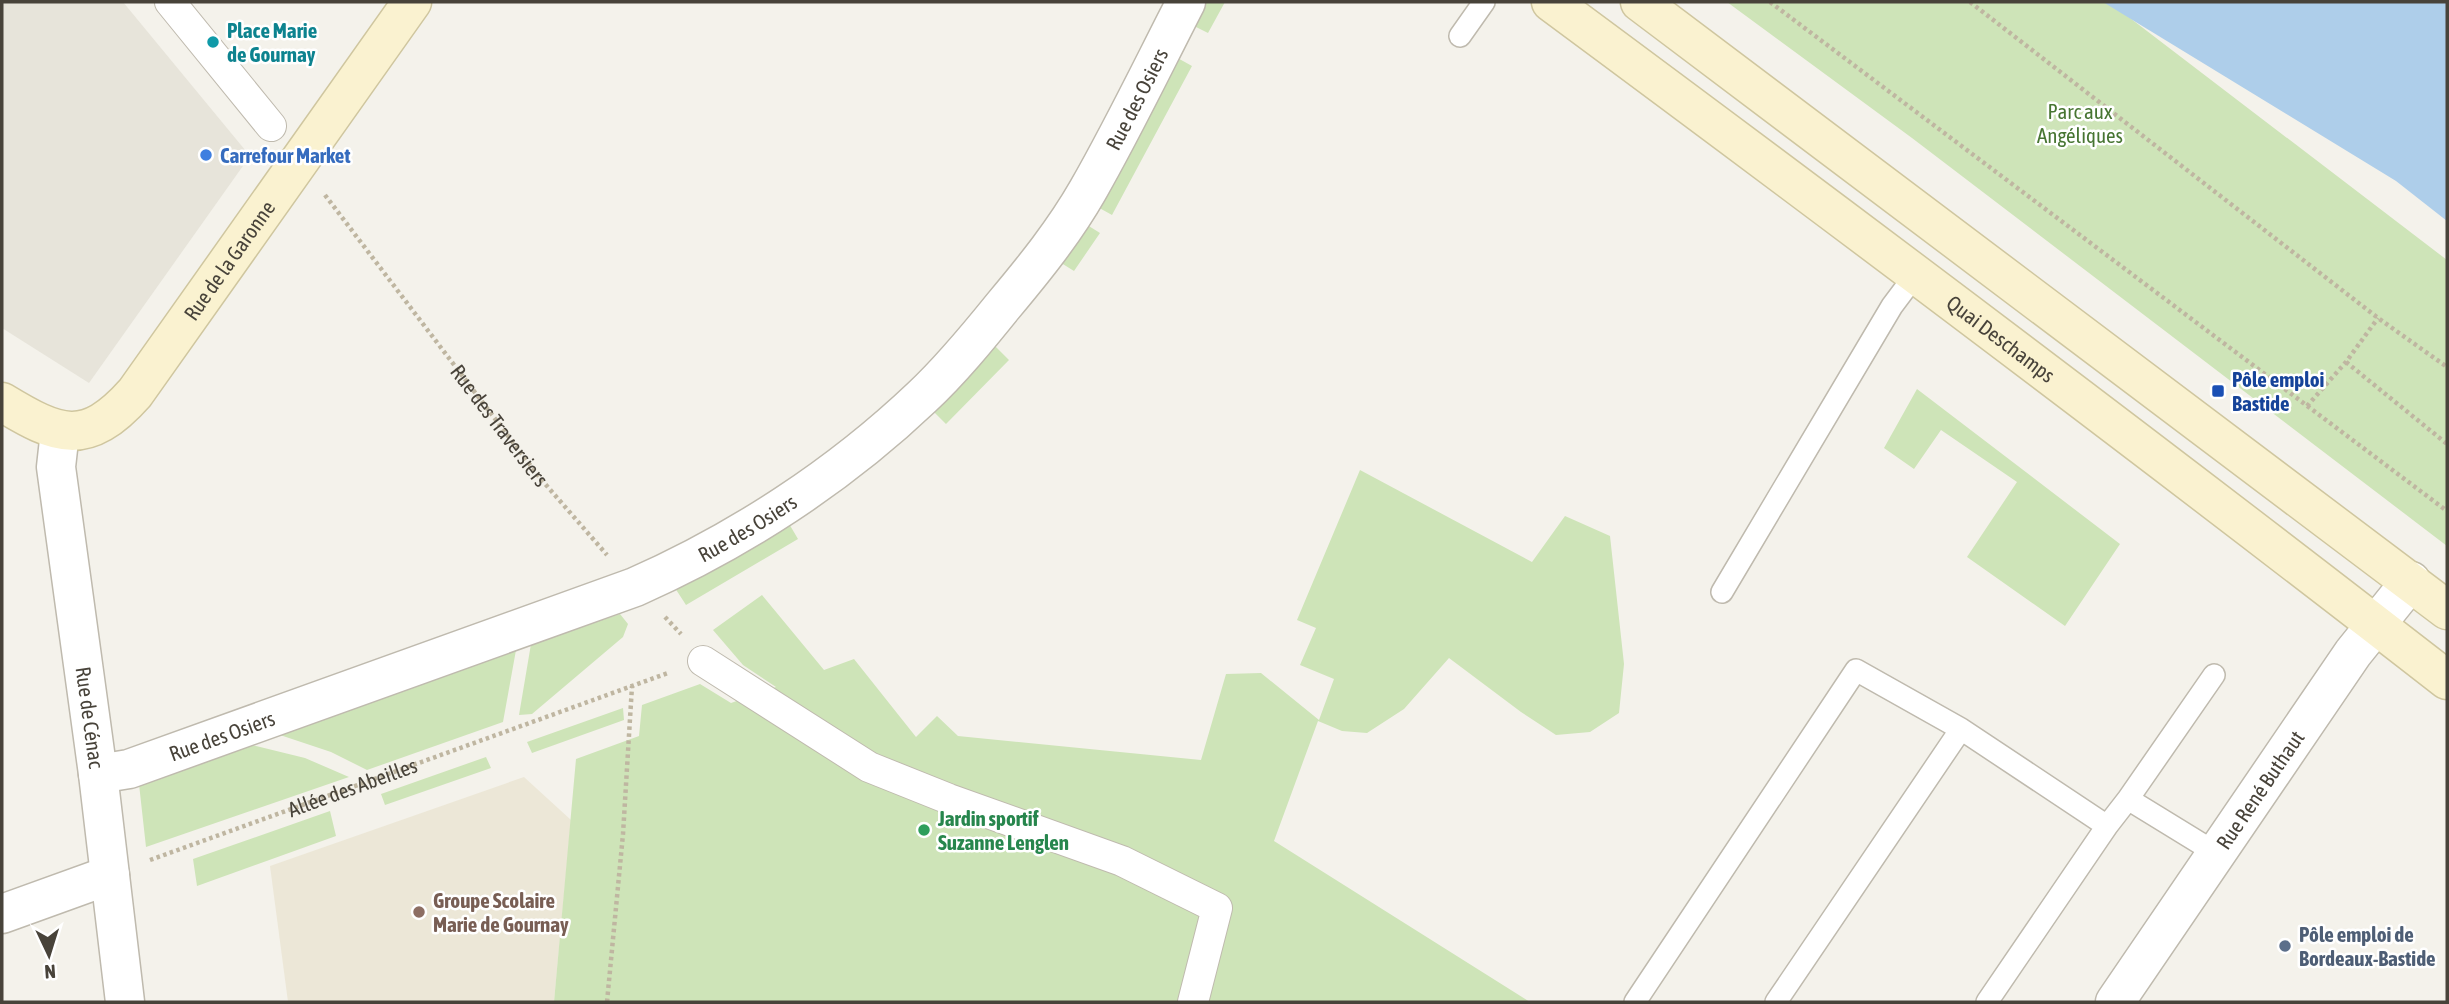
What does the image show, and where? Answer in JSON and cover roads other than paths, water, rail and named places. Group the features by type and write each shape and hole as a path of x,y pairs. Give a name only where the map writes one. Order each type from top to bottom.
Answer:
{"main road":[{"name":"Rue de la Garonne","path":"60,431 83,430 104,421 114,415 135,393 412,2"},
{"name":"Quai Deschamps","path":"1551,2 2314,575 2447,680"},
{"path":"1640,2 2447,610"},
{"path":"2,402 43,425 60,431"}],"street":[{"path":"170,2 271,126"},
{"name":"Rue des Osiers","path":"98,774 129,769 635,587 678,568 751,527 864,448 923,396 983,331 1041,261 1087,191 1186,2"},
{"name":"Rue de Cénac","path":"60,431 56,467 98,774 125,1002"},
{"name":"Rue René Buthaut","path":"2115,1002 2353,653 2411,581"},
{"path":"703,661 869,766 949,799 1122,861 1217,908 1193,1002"},
{"path":"2,914 110,875"}],"lane":[{"path":"1460,36 1484,2"},
{"path":"1722,592 1892,306 1916,274"},
{"path":"1635,1002 1856,670 1961,729 2107,826"},
{"path":"1987,1002 2214,675"},
{"path":"1776,1002 1961,729"},
{"path":"2128,799 2216,853"}],"water":[{"path":"2103,2 2447,2 2447,221 2396,181"}],"place":[{"name":"Place Marie de Gournay","path":"213,42"},
{"name":"Carrefour Market","path":"206,155"},
{"name":"Pôle emploi Bastide","path":"2218,391"},
{"name":"Jardin sportif Suzanne Lenglen","path":"924,830"},
{"name":"Groupe Scolaire Marie de Gournay","path":"419,912"},
{"name":"Pôle emploi de Bordeaux-Bastide","path":"2285,946"}],"park label":[{"name":"Parc aux Angéliques","path":"2080,123"}]}
